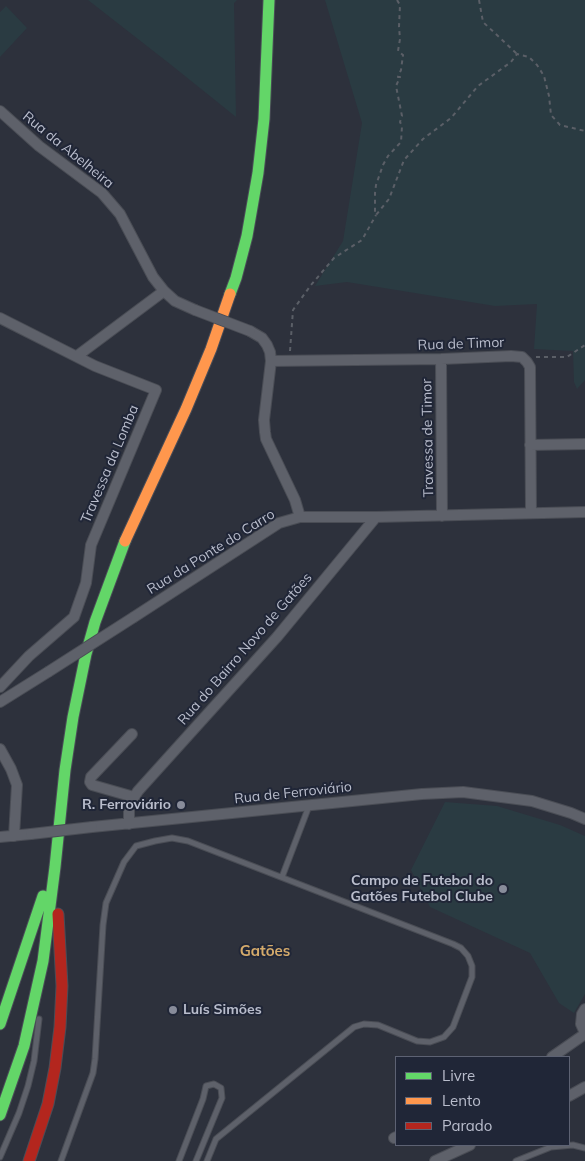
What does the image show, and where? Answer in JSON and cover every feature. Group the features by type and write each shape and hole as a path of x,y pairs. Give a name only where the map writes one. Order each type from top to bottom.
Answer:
{"highway":[{"path":"0,1115 24,1046 44,961 65,770 73,717 86,654 95,622 132,525 209,356 243,253 253,205 263,128 269,0"},
{"path":"0,1024 44,892 55,867"},
{"path":"29,1161 48,1104 60,1027 62,986 55,867"},
{"path":"0,1122 25,1055 34,1020 38,988"}],"street":[{"name":"Rua da Abelheira","path":"0,111 39,146 102,193 120,214 153,277 164,291 175,300 195,310 250,331 262,338 270,352 271,361 264,420 266,439 295,500 300,517"},
{"path":"77,356 164,291"},
{"name":"Travessa da Lomba","path":"0,318 95,366 156,390 91,545 86,583 74,617 30,656 0,687"},
{"name":"Rua de Timor","path":"271,361 522,357 530,367 531,513"},
{"name":"Travessa de Timor","path":"441,359 442,516"},
{"path":"530,445 585,444"},
{"name":"Rua da Ponte do Carro","path":"0,702 279,523 300,517 585,512"},
{"name":"Rua do Bairro Novo de Gatões","path":"129,824 129,805 138,791 277,636 376,517"},
{"path":"132,734 91,777 90,782 134,797"},
{"path":"0,749 17,785 14,836"},
{"name":"Rua de Ferroviário","path":"0,837 422,794 463,792 532,801 585,819"},
{"path":"553,1056 585,1033 581,1024 582,1014 585,1009"},
{"path":"570,1095 585,1087"},
{"path":"435,1161 468,1146"}],"lane":[{"path":"282,877 309,805"},
{"path":"61,1161 93,1073 106,904 124,862 136,846 172,838 188,841 453,944 461,948 468,956 472,966 472,978 453,1026 444,1037 430,1042 417,1041 378,1025 364,1024 354,1027 216,1139 207,1161"},
{"path":"38,988 39,1003"},
{"path":"0,1157 19,1113 28,1086 35,1053 39,1012"},
{"path":"180,1161 206,1086 214,1084 221,1088 222,1098 196,1161"},
{"path":"570,1145 585,1148"},
{"path":"516,1161 552,1147 562,1146"}],"path":[{"path":"376,215 374,211 376,185 388,156 401,142 402,126 400,122 402,116 396,86 400,77 398,77 403,55 398,51 400,5 397,0"},
{"path":"479,0 483,22 517,54 529,57 544,76 551,115 560,125 585,131"},
{"path":"289,361 292,310 334,258 362,240 376,215 389,199 404,160 423,139 451,118 478,86 511,62 517,54"},
{"path":"522,357 567,357 585,345"}],"shaded area":[{"path":"88,0 237,0 234,3 236,117 170,64"},
{"path":"325,0 585,0 585,380 577,389 574,382 573,351 534,349 537,304 495,306 347,282 315,286 343,241 362,123"},
{"path":"6,6 27,28 0,57 0,12"},
{"name":"Campo de Futebol do Gatões Futebol Clube","path":"445,802 497,806 560,825 585,836 585,994 574,1013 559,1003 530,953 430,907 411,870"}],"traffic: fast":[{"path":"230,294 247,236 258,173 264,119 269,0"},
{"path":"0,1115 24,1046 43,961 65,770 73,717 86,654 95,622 125,541"},
{"path":"0,1024 43,896"}],"traffic: slow":[{"path":"125,541 186,409 211,349 230,294"}],"traffic: jam":[{"path":"29,1161 48,1104 60,1027 62,986 58,914"}],"place":[{"name":"R. Ferroviário","path":"181,805"},
{"name":"Campo de Futebol do Gatões Futebol Clube","path":"503,889"},
{"name":"Luís Simões","path":"173,1010"}],"district":[{"name":"Gatões","path":"265,951"}]}
